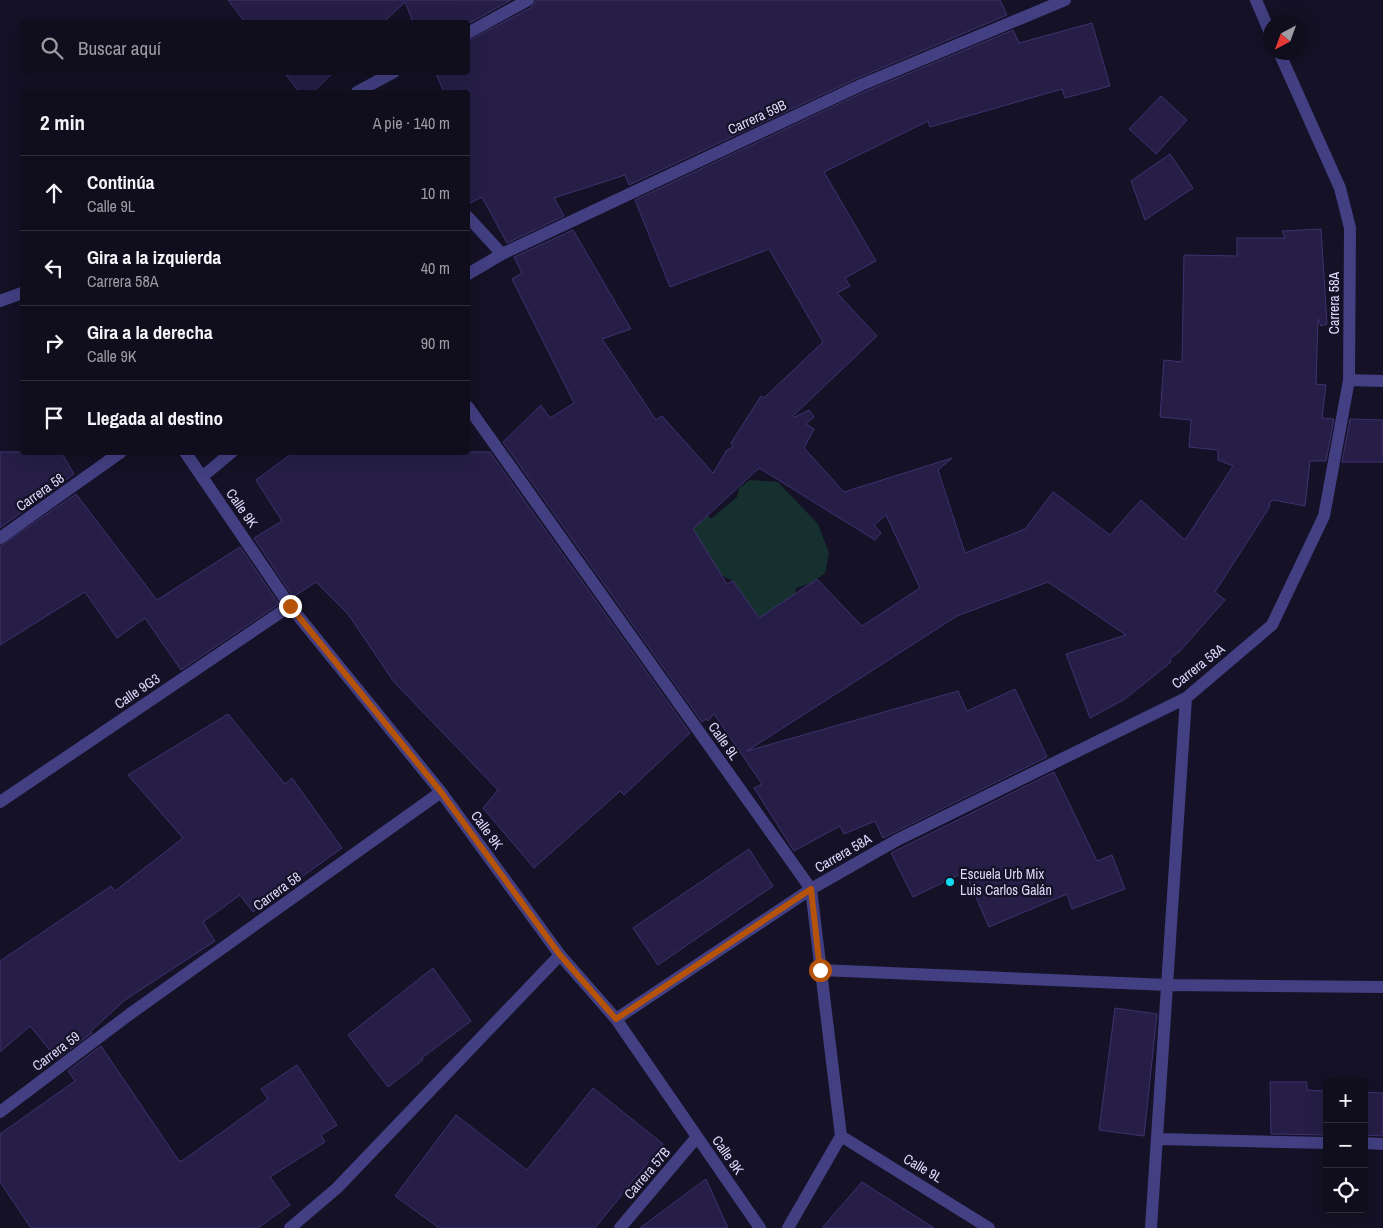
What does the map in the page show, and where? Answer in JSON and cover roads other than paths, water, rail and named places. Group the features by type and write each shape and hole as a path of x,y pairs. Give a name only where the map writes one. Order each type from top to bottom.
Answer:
{"street":[{"path":"470,32 528,0"},
{"name":"Carrera 59B","path":"470,273 502,254 861,85 1065,0"},
{"path":"1256,0 1263,16"},
{"name":"Carrera 58A","path":"616,1019 811,889 897,840 1186,698 1272,626 1324,516 1349,380 1350,228 1340,188 1283,60"},
{"path":"361,90 388,75"},
{"path":"470,219 502,254"},
{"path":"0,300 20,294"},
{"path":"1349,380 1383,381"},
{"name":"Calle 9L","path":"470,410 811,889 841,1136 989,1228"},
{"name":"Carrera 58","path":"0,538 117,455"},
{"name":"Calle 9K","path":"187,455 290,606 441,792 560,955 616,1019 760,1228"},
{"path":"202,477 228,455"},
{"name":"Calle 9G3","path":"0,802 290,606"},
{"path":"1152,1228 1186,698"},
{"name":"Carrera 58","path":"130,1014 441,792"},
{"path":"290,1228 338,1188 560,955"},
{"path":"820,970 1168,985 1383,987"},
{"name":"Carrera 59","path":"0,1112 130,1014"},
{"path":"788,1228 841,1136"},
{"name":"Carrera 57B","path":"620,1228 697,1137"},
{"path":"1158,1139 1323,1142"},
{"path":"1368,1143 1383,1144"}],"place":[{"name":"Escuela Urb Mix Luis Carlos Galán","path":"950,882"}]}
